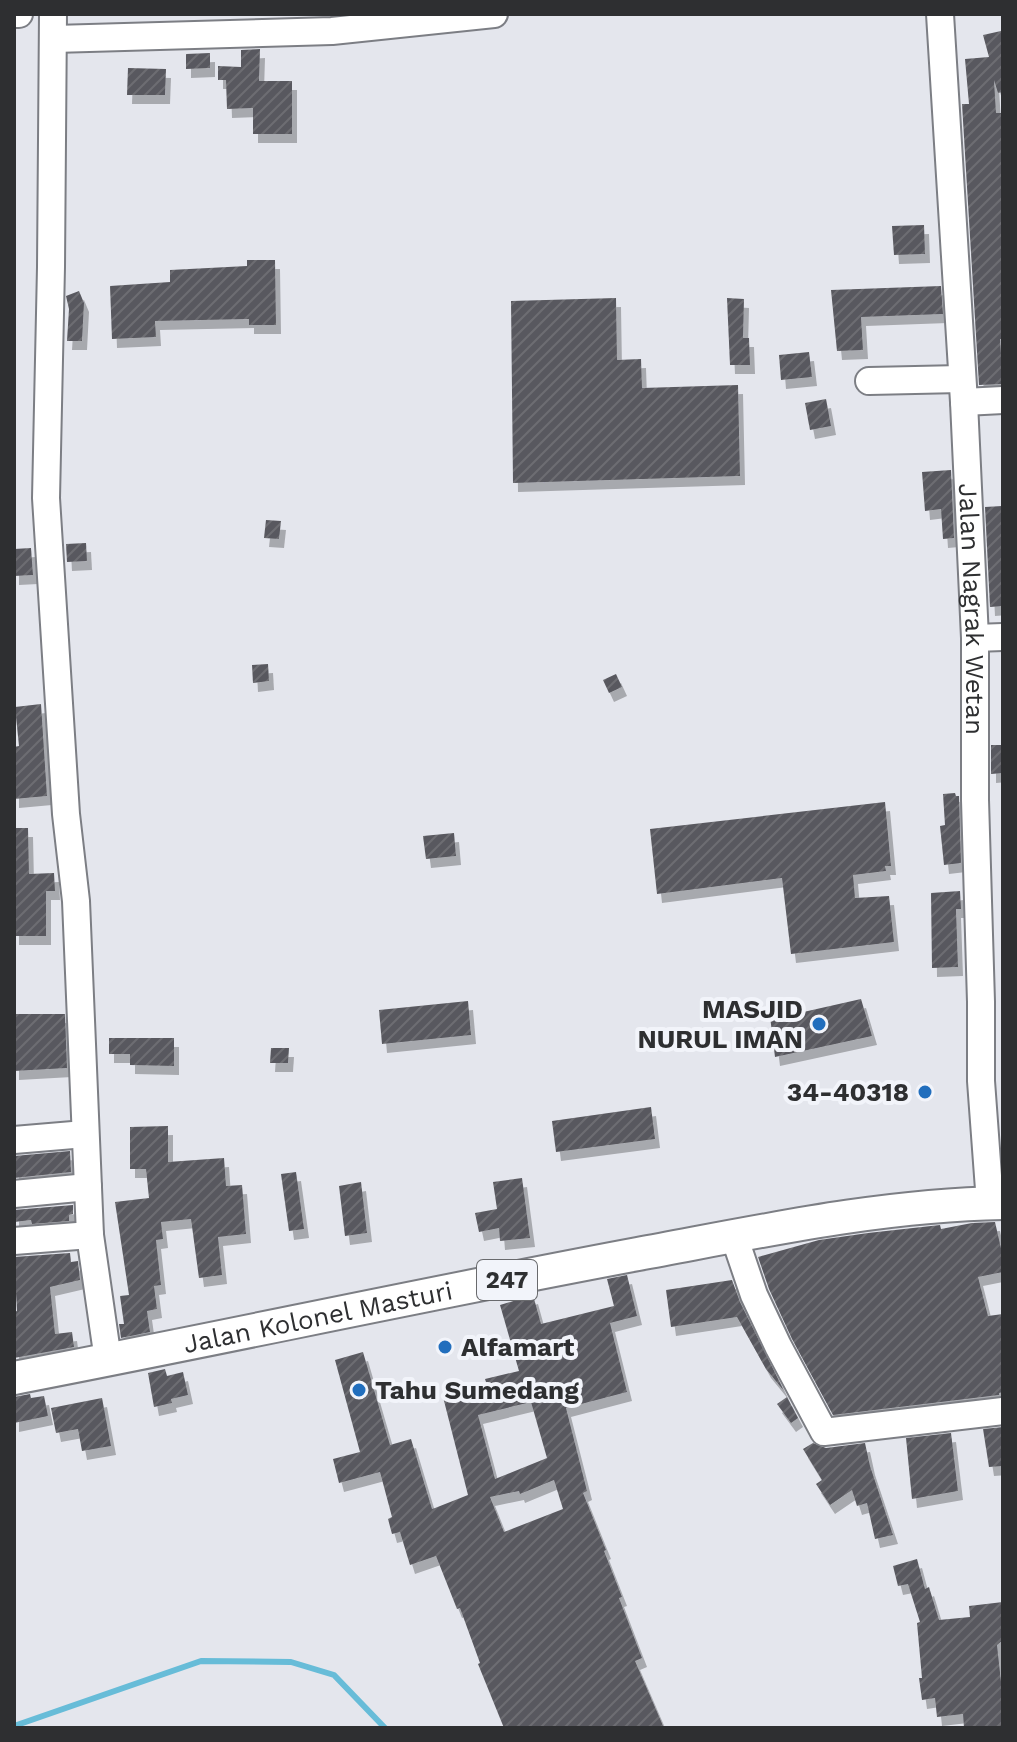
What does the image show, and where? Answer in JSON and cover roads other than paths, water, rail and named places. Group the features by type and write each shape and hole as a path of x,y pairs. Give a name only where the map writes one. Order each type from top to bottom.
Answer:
{"main road":[{"name":"Jalan Kolonel Masturi","path":"14,1378 551,1270 808,1222 958,1204 996,1203"}],"street":[{"path":"108,1360 90,1235 76,901 66,814 46,498 53,27 332,31 494,14"},
{"name":"Jalan Nagrak Wetan","path":"940,14 975,638 981,1081 996,1203"},
{"path":"869,381 962,390 1003,400"},
{"path":"975,638 1003,637"},
{"path":"14,1140 85,1134"},
{"path":"14,1194 88,1187"},
{"path":"14,1241 90,1235"},
{"path":"734,1236 760,1307 824,1432 1003,1411"}],"waterway":[{"path":"14,1726 201,1661 291,1662 334,1675 385,1728"}],"place":[{"name":"MASJID NURUL IMAN","path":"819,1024"},
{"name":"34-40318","path":"925,1092"},
{"name":"Alfamart","path":"445,1347"},
{"name":"Tahu Sumedang","path":"359,1390"}]}
